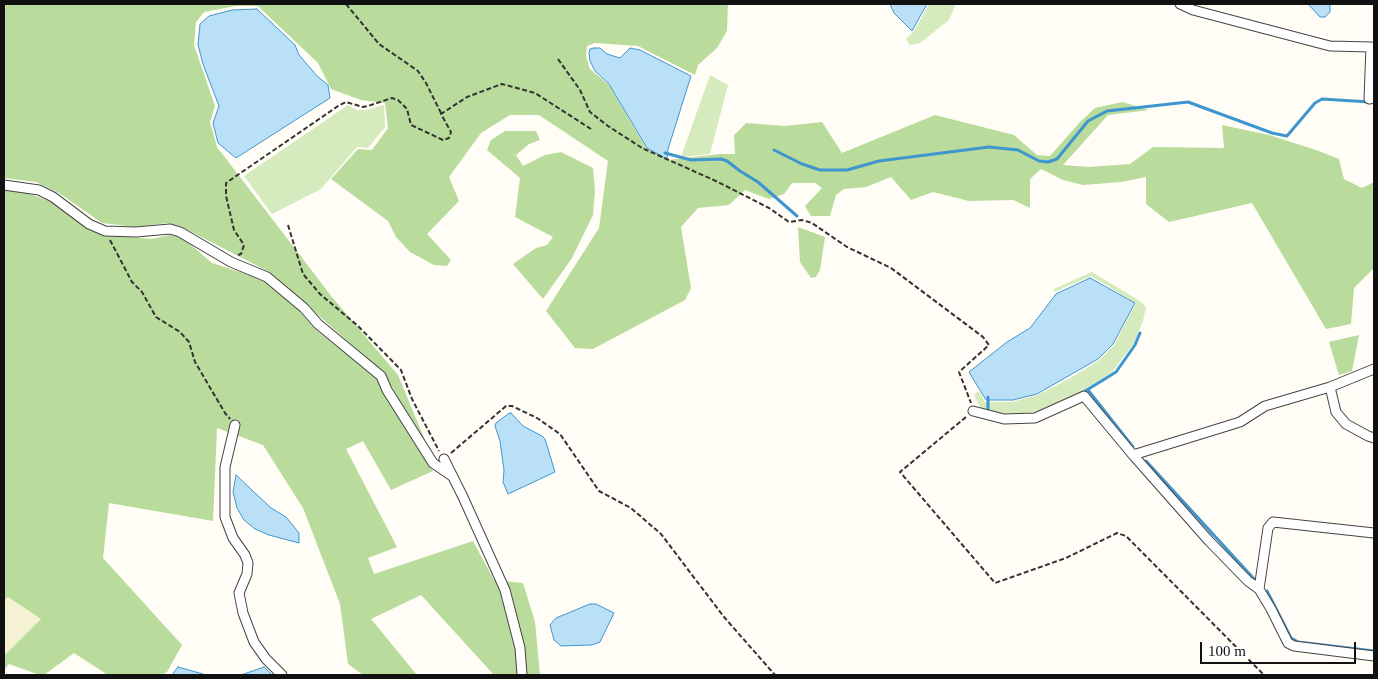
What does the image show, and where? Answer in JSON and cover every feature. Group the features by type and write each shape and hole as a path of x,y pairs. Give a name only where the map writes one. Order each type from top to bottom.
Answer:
{"street":[{"path":"1180,4 1193,10 1330,46 1370,46 1369,99 1374,98"},
{"path":"4,185 39,190 53,197 88,224 105,231 136,232 170,229 180,232 231,262 267,277 304,308 318,324 381,376 387,390 433,463 452,476"},
{"path":"1133,455 1240,422 1265,406 1330,388 1374,369"},
{"path":"1330,388 1336,412 1346,424 1374,438"},
{"path":"973,411 1004,419 1035,418 1084,396 1209,541 1259,589 1288,643 1294,646 1374,656"},
{"path":"236,425 225,467 225,516 233,538 245,555 248,563 247,574 239,593 243,613 254,642 266,659 282,675"},
{"path":"444,460 505,590 520,648 522,675"},
{"path":"1259,589 1268,528 1272,522 1374,533"}],"path":[{"path":"235,256 241,254 244,245 234,230 226,196 226,183 338,106 346,102 363,107 392,98 398,100 407,109 411,126 443,140 449,138 451,132 418,71 379,44 346,4"},
{"path":"558,59 580,90 590,112 635,144 668,161 718,182 769,208 789,222 802,220 812,223 847,247 891,268 983,336 989,345 959,372 973,411 900,472 995,583 1066,558 1117,533 1126,536 1264,675"},
{"path":"441,114 467,98 502,84 535,93 591,129"},
{"path":"288,225 303,274 320,294 358,326 401,370 420,415 444,460 506,406 512,406 537,418 560,434 599,492 631,508 661,534 724,617 775,675"},
{"path":"105,231 132,282 142,292 156,317 180,332 189,342 195,362 225,413 236,425"}],"shaded area":[{"path":"8,597 41,619 6,654 4,652 4,600"}],"green space":[{"path":"4,4 728,4 727,31 717,48 698,65 695,75 638,46 595,43 587,46 586,56 590,69 609,85 646,148 668,160 735,154 734,135 746,123 785,126 822,122 842,153 935,115 1014,135 1037,155 1050,156 1095,108 1122,102 1149,110 1108,115 1063,165 1089,167 1130,164 1153,147 1224,148 1222,125 1269,135 1316,150 1339,159 1344,179 1362,188 1374,182 1374,268 1354,288 1351,324 1326,329 1252,203 1169,222 1146,204 1146,177 1121,182 1083,185 1063,180 1041,169 1030,179 1030,208 1013,200 969,201 933,192 911,200 891,177 866,187 844,189 836,195 830,216 811,216 805,206 822,188 815,183 792,183 784,194 769,199 745,190 729,205 698,208 681,227 691,288 685,300 593,349 575,348 546,311 599,228 608,161 539,115 510,115 481,133 449,177 459,201 427,234 451,260 447,266 434,265 410,252 396,237 388,221 331,179 358,149 372,150 388,128 385,103 361,100 331,89 318,63 258,6 236,6 204,12 196,22 194,45 215,106 210,122 217,147 332,297 398,375 427,445 383,372 269,272 180,226 167,223 136,227 102,223 59,193 36,182 4,178"},
{"path":"929,4 956,4 949,20 920,43 910,45 906,39 914,31"},
{"path":"710,75 728,85 710,154 681,157"},
{"path":"348,105 357,110 366,110 384,105 385,127 368,148 357,147 321,189 272,214 244,176"},
{"path":"505,131 536,131 540,140 529,144 516,155 523,166 545,155 561,152 593,168 595,190 593,215 572,258 543,299 513,264 536,248 547,245 553,237 515,217 520,178 487,150 491,140"},
{"path":"4,190 25,192 51,202 87,228 102,234 151,239 170,235 184,239 212,263 265,280 298,310 317,331 378,379 393,409 433,471 391,490 363,441 346,449 397,547 368,558 374,574 473,541 494,580 523,583 535,622 540,675 494,675 421,595 371,619 417,675 363,675 348,664 340,604 303,508 263,445 217,428 213,521 109,503 103,558 182,645 167,672 160,675 108,675 74,653 44,675 9,664 4,670 4,652 6,654 41,619 8,597 4,600"},
{"path":"798,227 825,237 820,270 816,277 811,278 800,262"},
{"path":"1092,272 1140,301 1146,307 1143,321 1134,343 1112,372 1084,390 1043,410 1005,414 981,409 974,395 979,391 985,402 1012,402 1038,395 1098,361 1115,344 1136,303 1091,276 1054,292 1054,289"},
{"path":"1359,335 1352,371 1339,375 1329,342"}],"water":[{"path":"890,4 927,4 912,31 894,13"},
{"path":"1308,4 1330,4 1330,12 1325,17 1320,17"},
{"path":"257,9 295,45 299,55 317,76 328,85 330,98 236,158 218,143 213,123 219,106 198,45 200,24 209,16 232,10"},
{"path":"600,48 607,54 620,58 630,48 640,50 691,76 668,149 667,159 647,148 609,84 595,71 590,61 589,53 590,49"},
{"path":"1090,278 1135,303 1113,344 1098,359 1037,394 1013,400 986,400 969,372 1007,342 1030,328 1056,294"},
{"path":"511,413 523,426 545,439 555,472 508,494 503,482 504,470 500,441 495,426 496,423"},
{"path":"236,475 271,508 286,517 299,533 299,543 269,535 255,529 244,520 237,508 233,492"},
{"path":"590,604 596,604 614,613 600,642 592,645 561,646 554,640 550,625 556,618"},
{"path":"178,667 203,674 204,675 172,675"},
{"path":"264,667 272,675 241,675"}],"waterway":[{"path":"774,150 802,164 820,170 847,170 879,161 989,147 1018,150 1039,161 1048,162 1057,159 1088,121 1107,111 1188,102 1272,133 1287,136 1315,103 1322,99 1370,102"},
{"path":"665,153 691,160 721,159 727,161 758,182 797,216"},
{"path":"1082,393 1116,372 1135,345 1140,333"},
{"path":"1088,390 1133,447"},
{"path":"988,397 988,412"},
{"path":"1146,461 1255,580"},
{"path":"1267,591 1291,638 1298,642 1374,651"}]}
